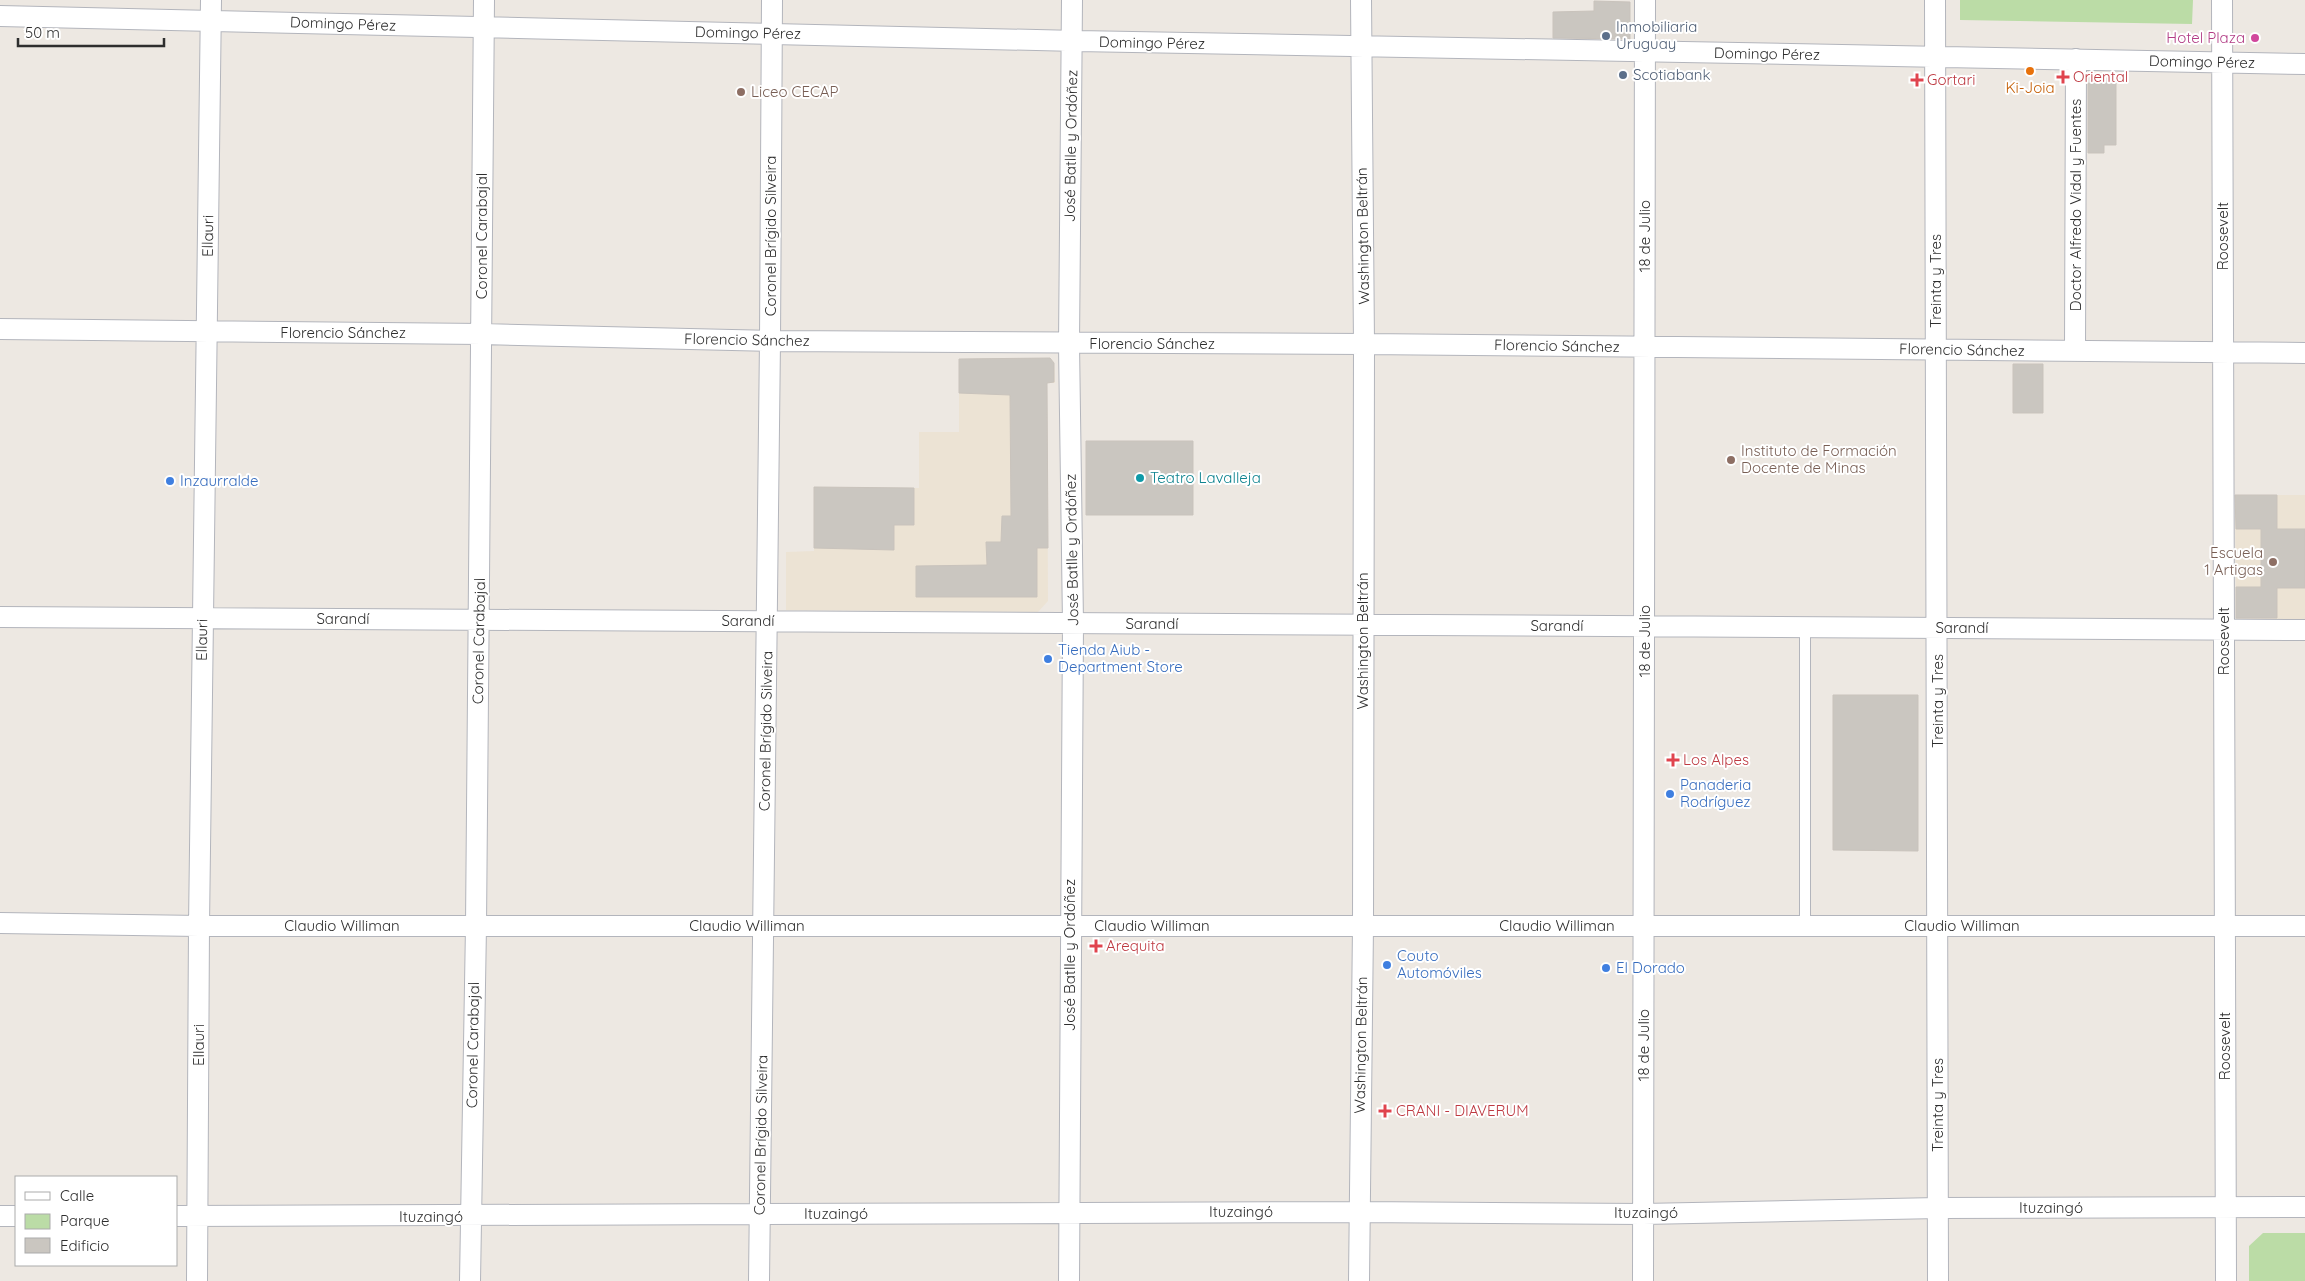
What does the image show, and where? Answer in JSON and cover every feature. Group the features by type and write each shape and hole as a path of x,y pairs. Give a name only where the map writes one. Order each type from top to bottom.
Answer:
{"street":[{"name":"Ellauri","path":"197,1281 199,1216 202,619 211,0"},
{"name":"Coronel Carabajal","path":"470,1281 476,926 484,0"},
{"name":"Coronel Brígido Silveira","path":"759,1281 772,0"},
{"name":"José Batlle y Ordóñez","path":"1069,1281 1073,623 1069,344 1072,0"},
{"name":"Washington Beltrán","path":"1359,1281 1358,1212 1363,926 1364,344 1361,0"},
{"name":"18 de Julio","path":"1643,1281 1646,347 1645,0"},
{"name":"Treinta y Tres","path":"1935,0 1938,1281"},
{"name":"Roosevelt","path":"2222,0 2224,1208 2226,1281"},
{"name":"Domingo Pérez","path":"0,16 1072,41 2305,64"},
{"name":"Doctor Alfredo Vidal y Fuentes","path":"2075,351 2076,59"},
{"name":"Florencio Sánchez","path":"0,329 482,334 770,341 1364,344 2305,353"},
{"name":"Sarandí","path":"0,618 2305,630"},
{"name":"Claudio Williman","path":"0,923 199,926 2305,926"},
{"name":"Ituzaingó","path":"178,1216 470,1217 1358,1212 1643,1214 1938,1208 2305,1207"},
{"path":"0,1216 15,1216"}],"lane":[{"path":"1804,926 1805,627"}],"shaded area":[{"path":"1050,358 1054,363 1055,383 1047,383 1048,601 1038,612 786,610 786,552 814,551 814,487 919,488 919,432 959,432 959,359"},
{"path":"2235,495 2305,495 2305,620 2236,620"}],"green space":[{"path":"1960,0 2193,0 2192,24 1960,20"},
{"path":"2263,1233 2305,1233 2305,1281 2249,1281 2249,1246"}],"building":[{"path":"1594,1 1630,2 1630,39 1553,38 1553,12 1594,11"},
{"path":"2088,77 2116,79 2116,145 2104,145 2104,153 2088,153"},
{"path":"1050,358 1054,363 1054,382 1047,383 1048,548 1037,548 1037,597 916,597 916,566 987,565 986,542 1001,542 1002,516 1011,516 1010,395 959,393 959,359"},
{"path":"2013,364 2043,364 2043,413 2013,413"},
{"name":"Teatro Lavalleja","path":"1086,441 1193,441 1193,515 1086,515"},
{"path":"814,487 914,488 914,525 894,525 894,550 814,548"},
{"path":"2235,495 2277,495 2277,529 2305,529 2305,588 2277,588 2277,618 2236,618 2236,587 2261,587 2261,529 2236,529"},
{"path":"1833,695 1918,695 1918,851 1833,850"}],"place":[{"name":"Inmobiliaria Uruguay","path":"1606,36"},
{"name":"Hotel Plaza","path":"2255,38"},
{"name":"Ki-Joia","path":"2030,71"},
{"name":"Scotiabank","path":"1623,75"},
{"name":"Oriental","path":"2063,77"},
{"name":"Gortari","path":"1917,80"},
{"name":"Liceo CECAP","path":"741,92"},
{"name":"Instituto de Formación Docente de Minas","path":"1731,460"},
{"name":"Teatro Lavalleja","path":"1140,478"},
{"name":"Inzaurralde","path":"170,481"},
{"name":"Escuela 1 Artigas","path":"2273,562"},
{"name":"Tienda Aiub - Department Store","path":"1048,659"},
{"name":"Los Alpes","path":"1673,760"},
{"name":"Panaderia Rodríguez","path":"1670,794"},
{"name":"Arequita","path":"1096,946"},
{"name":"Couto Automóviles","path":"1387,965"},
{"name":"El Dorado","path":"1606,968"},
{"name":"CRANI - DIAVERUM","path":"1385,1111"}]}
